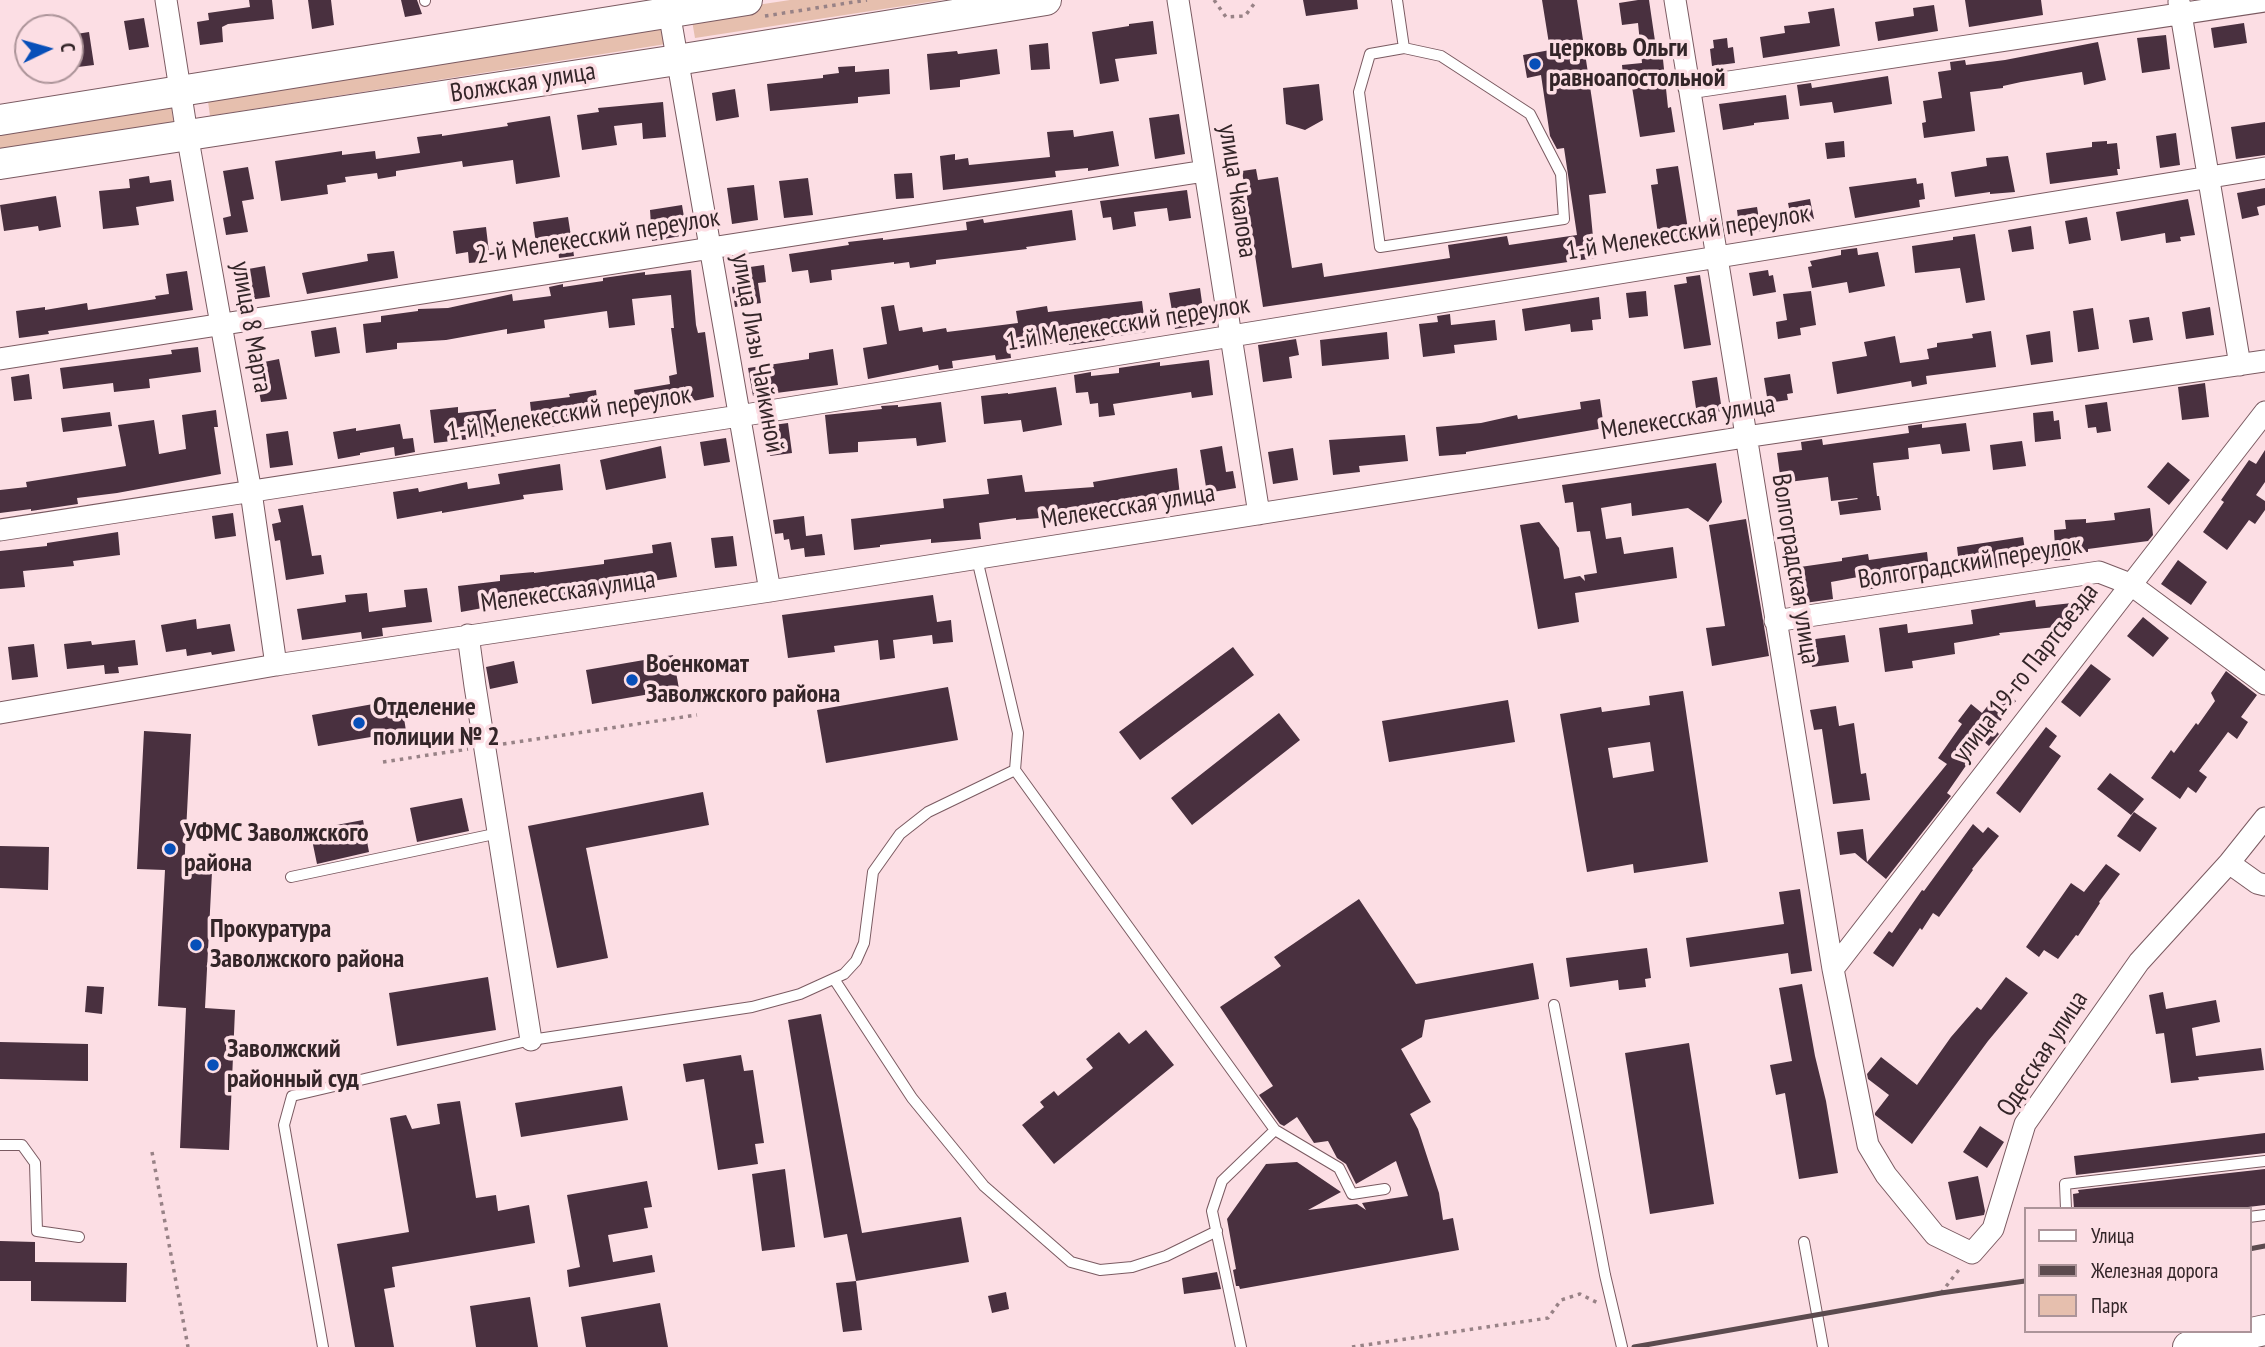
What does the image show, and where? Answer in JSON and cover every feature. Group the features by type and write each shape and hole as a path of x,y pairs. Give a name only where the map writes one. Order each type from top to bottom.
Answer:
{"main road":[{"name":"Волжская улица","path":"0,120 181,92 668,6 747,0"},
{"name":"Волжская улица","path":"0,164 677,60 1046,0"},
{"path":"2188,1347 2265,1330"}],"street":[{"name":"улица 8 Марта","path":"166,0 187,134 251,492 276,664"},
{"name":"улица Чкалова","path":"1178,0 1259,514"},
{"name":"Волгоградская улица","path":"1675,0 1833,970 1868,1146 1886,1175 1935,1235 1972,1253"},
{"path":"1689,88 2180,7 2265,1"},
{"name":"улица Лизы Чайкиной","path":"668,6 770,591"},
{"path":"2180,7 2240,365"},
{"name":"1-й Мелекесский переулок","path":"0,530 739,416 2265,168"},
{"name":"2-й Мелекесский переулок","path":"0,359 1205,171"},
{"name":"Мелекесская улица","path":"0,713 276,664 770,591 1745,438 2265,361"},
{"name":"улица 19-го Партсъезда","path":"1833,970 2265,412"},
{"name":"Волгоградский переулок","path":"1775,621 2099,572 2130,584 2265,684"},
{"path":"468,635 531,1040"},
{"name":"Одесская улица","path":"1972,1253 1993,1229 2025,1124 2139,962 2229,863 2265,818"},
{"path":"2229,863 2257,883 2265,885"}],"lane":[{"path":"1398,0 1404,48"},
{"path":"1404,48 1441,56 1530,114 1561,174 1564,219 1380,247 1359,92 1370,54 1404,48"},
{"path":"977,559 1018,733 1015,770 1275,1130 1339,1168 1352,1194 1385,1189"},
{"path":"323,1347 284,1125 292,1096 531,1040 752,1007 800,994 834,979 844,974 856,961 864,943 873,872 900,834 928,811 1015,770"},
{"path":"291,877 499,833"},
{"path":"834,979 912,1098 984,1186 1071,1262 1100,1270 1132,1268 1166,1256 1217,1231"},
{"path":"1554,1005 1622,1347"},
{"path":"1241,1347 1212,1210 1222,1181 1275,1130"},
{"path":"0,1145 22,1145 35,1163 37,1231 79,1237"},
{"path":"2066,1207 2065,1184 2265,1161"},
{"path":"1804,1242 1823,1347"}],"path":[{"path":"1214,0 1226,17 1245,16 1254,0"},
{"path":"383,762 697,715"},
{"path":"152,1152 188,1347"},
{"path":"1941,1293 1972,1253"},
{"path":"1352,1347 1548,1318 1561,1300 1580,1294 1613,1311"}],"green space":[{"path":"790,0 942,0 695,38 691,15"},
{"path":"662,22 666,44 210,116 207,94"},
{"path":"171,104 174,124 0,152 0,131"}],"building":[{"path":"249,0 272,0 274,19 228,24 222,27 223,42 200,45 197,22 209,20 208,13 250,7"},
{"path":"308,0 331,0 334,25 312,29"},
{"path":"401,0 417,0 422,14 405,17"},
{"path":"1303,0 1357,0 1358,9 1306,16"},
{"path":"1542,0 1577,0 1606,193 1589,195 1595,258 1263,307 1242,171 1256,169 1258,180 1278,177 1292,268 1322,263 1324,277 1450,258 1448,245 1507,236 1509,245 1577,235 1564,148 1557,149 1550,136 1541,75 1527,78 1523,55 1550,50"},
{"path":"1649,0 1655,41 1661,40 1668,108 1671,107 1675,132 1640,137 1632,87 1624,88 1622,65 1642,63 1638,23 1622,25 1619,3"},
{"path":"1965,0 2041,0 2043,15 1969,27"},
{"path":"1934,5 1938,31 1878,41 1875,22 1914,16 1913,8"},
{"path":"1834,8 1840,46 1763,58 1760,37 1785,33 1784,26 1810,23 1808,12"},
{"path":"144,18 149,47 129,50 124,21"},
{"path":"1153,21 1157,54 1115,59 1119,81 1100,84 1092,32"},
{"path":"2244,23 2247,43 2214,48 2211,28"},
{"path":"89,32 94,65 84,66 84,33"},
{"path":"2166,35 2170,69 2142,73 2137,38"},
{"path":"1727,38 1728,48 1733,47 1735,63 1712,66 1710,49 1714,48 1713,40"},
{"path":"2098,42 2106,80 2084,85 2082,72 1970,92 1975,131 1924,138 1922,123 1926,122 1923,101 1942,98 1938,72 1951,70 1950,62 1965,60 1966,65 2005,60"},
{"path":"1048,43 1050,69 1031,70 1029,45"},
{"path":"997,49 1000,74 960,80 960,87 930,90 927,54 957,51 958,54"},
{"path":"855,66 855,72 889,69 890,94 858,97 858,103 770,111 767,84 823,78 823,75 839,73 838,67"},
{"path":"1888,76 1892,104 1834,113 1832,102 1800,106 1797,85 1811,83 1812,88"},
{"path":"1319,84 1323,120 1305,130 1286,124 1283,88"},
{"path":"735,89 739,117 716,121 712,93"},
{"path":"1786,95 1789,119 1723,130 1719,104"},
{"path":"663,102 666,137 643,139 642,123 614,126 617,145 582,150 577,115 599,112 598,108"},
{"path":"1179,114 1185,154 1155,159 1149,118"},
{"path":"550,116 560,177 516,184 513,160 463,167 462,161 396,171 396,176 378,179 377,173 345,177 346,182 327,185 328,194 281,201 275,161 342,151 342,155 375,151 376,159 420,153 417,137 508,126 507,123"},
{"path":"2265,122 2265,155 2236,159 2231,127"},
{"path":"1073,130 1074,137 1113,131 1119,166 1088,171 1088,168 1055,171 1056,177 943,190 940,156 955,154 955,160 968,158 969,165 1050,157 1047,132"},
{"path":"2176,133 2180,165 2160,168 2156,136"},
{"path":"1844,141 1845,157 1827,159 1825,143"},
{"path":"2107,141 2107,144 2117,143 2120,169 2117,169 2118,175 2050,184 2046,153 2092,147 2092,142"},
{"path":"2008,156 2015,192 1955,197 1951,172 1987,166 1986,158"},
{"path":"1678,166 1690,242 1667,245 1665,234 1658,234 1651,185 1658,184 1656,169"},
{"path":"248,167 254,199 242,201 248,232 226,235 223,218 231,216 223,171"},
{"path":"912,173 914,198 896,199 894,174"},
{"path":"149,176 150,183 171,180 174,201 136,207 139,225 103,229 99,191 130,188 129,179"},
{"path":"808,178 813,215 784,218 779,181"},
{"path":"1916,178 1917,184 1923,183 1925,199 1919,200 1920,207 1855,218 1849,187"},
{"path":"754,185 758,220 732,224 727,188"},
{"path":"2265,188 2265,205 2257,207 2259,215 2242,219 2237,193"},
{"path":"1187,190 1191,218 1169,221 1167,208 1134,212 1136,226 1113,230 1111,217 1103,218 1100,201"},
{"path":"56,196 61,227 39,231 38,226 4,231 0,205"},
{"path":"1810,199 1814,219 1792,223 1788,203"},
{"path":"2188,199 2195,235 2166,243 2165,233 2121,241 2116,212"},
{"path":"682,205 687,235 652,241 650,210"},
{"path":"1757,207 1761,231 1740,234 1737,210"},
{"path":"1072,210 1076,240 936,260 936,264 910,268 909,262 894,262 831,270 832,280 810,283 808,270 792,272 789,254 849,245 848,242 967,230 966,222 983,219 984,223"},
{"path":"568,217 574,256 559,258 558,248 537,251 533,222"},
{"path":"2087,217 2091,240 2069,244 2065,221"},
{"path":"2031,226 2034,249 2012,252 2008,230"},
{"path":"486,227 490,261 469,263 468,252 456,254 453,231"},
{"path":"1975,234 1985,300 1966,303 1960,268 1915,273 1912,246"},
{"path":"1857,248 1858,255 1878,252 1885,286 1849,293 1847,282 1812,288 1808,267 1812,266 1810,261 1841,255 1841,250"},
{"path":"394,251 398,278 307,294 302,273 368,261 367,254"},
{"path":"764,265 766,282 758,283 761,303 735,307 732,287 739,286 736,269"},
{"path":"265,266 270,297 242,301 237,271"},
{"path":"691,270 696,325 698,333 705,332 714,397 693,401 692,396 654,402 655,407 637,410 634,390 670,384 669,376 677,374 671,328 674,328 671,295 632,299 635,325 609,328 607,311 544,320 545,328 507,334 507,329 446,340 397,343 397,349 366,353 363,324 381,322 381,316 418,309 448,308 512,294 513,301 551,296 549,287 563,284 563,287 645,272 645,275"},
{"path":"1768,270 1769,276 1773,275 1776,292 1753,296 1749,273"},
{"path":"187,271 193,310 48,331 49,334 19,338 16,311 45,307 45,310 87,303 88,310 156,299 155,296 169,294 166,274"},
{"path":"1700,275 1711,345 1684,349 1674,285 1687,283 1686,277"},
{"path":"1200,288 1205,324 1175,329 1169,293"},
{"path":"1646,291 1648,316 1629,318 1626,293"},
{"path":"1811,291 1816,325 1800,328 1801,335 1778,339 1776,322 1787,320 1783,294"},
{"path":"1599,297 1601,319 1592,320 1593,330 1571,332 1570,324 1525,331 1522,309"},
{"path":"1142,301 1146,332 1069,345 1068,341 1010,350 1011,358 996,360 995,355 952,361 953,368 939,370 938,365 868,379 863,348 887,344 881,307 894,305 899,331 922,327 923,332 946,328 947,332 1018,323 1016,311 1047,306 1048,312"},
{"path":"2210,307 2214,335 2186,339 2182,312"},
{"path":"2093,308 2099,349 2078,352 2073,311"},
{"path":"1450,314 1451,325 1495,320 1497,340 1454,345 1455,353 1423,357 1419,324 1438,322 1437,316"},
{"path":"2149,317 2153,340 2133,343 2129,320"},
{"path":"336,327 340,353 315,357 311,331"},
{"path":"1991,331 1996,367 1926,376 1927,384 1912,387 1911,381 1837,394 1832,362 1867,356 1864,342 1895,336 1900,363 1929,359 1927,349 1937,347 1937,343 1973,338 1972,334"},
{"path":"2050,331 2053,362 2031,365 2026,335"},
{"path":"1387,332 1389,359 1322,366 1320,340"},
{"path":"1296,339 1299,355 1289,357 1292,378 1263,382 1258,345"},
{"path":"198,347 201,372 149,379 150,388 114,392 113,383 63,389 60,368 172,354 171,350"},
{"path":"833,349 838,385 753,396 748,368 809,359 809,353"},
{"path":"279,359 287,399 261,402 254,364"},
{"path":"1209,360 1213,395 1192,398 1191,392 1113,404 1115,415 1099,417 1098,403 1090,404 1088,392 1076,393 1074,375 1091,372 1091,376 1119,373 1119,368 1160,362 1160,366"},
{"path":"29,374 32,399 14,401 11,377"},
{"path":"1790,374 1793,393 1787,394 1788,400 1768,403 1764,378"},
{"path":"1717,377 1722,411 1697,415 1692,381"},
{"path":"2205,383 2209,417 2182,420 2178,387"},
{"path":"1056,387 1062,425 1023,432 1021,420 984,424 981,396"},
{"path":"596,390 599,417 558,422 559,426 533,429 530,402 570,397 569,394"},
{"path":"1600,399 1604,428 1466,454 1439,456 1436,427 1481,423 1517,415 1518,419 1581,409 1580,402"},
{"path":"941,402 946,442 917,446 916,438 858,442 858,452 829,454 825,415 882,409 881,406 898,407"},
{"path":"2107,402 2111,431 2097,433 2096,427 2088,428 2085,405"},
{"path":"458,407 458,413 496,409 498,436 434,443 430,410"},
{"path":"216,410 218,427 214,427 221,474 77,498 78,504 0,513 0,490 27,487 26,482 126,466 118,425 154,420 159,454 186,449 182,415"},
{"path":"2053,411 2054,421 2059,420 2061,439 2035,442 2033,413"},
{"path":"110,412 112,426 63,432 61,418"},
{"path":"788,423 792,453 770,456 766,426"},
{"path":"1966,423 1970,451 1942,454 1940,444 1908,448 1909,459 1873,463 1881,510 1840,515 1838,502 1858,499 1831,501 1828,477 1781,483 1777,453 1802,450 1801,442 1822,439 1823,445 1909,433 1908,426 1922,424 1922,428"},
{"path":"400,424 403,439 413,438 415,452 395,456 394,447 338,459 333,432"},
{"path":"288,431 293,465 270,468 266,434"},
{"path":"1405,435 1408,461 1359,466 1360,472 1333,475 1329,440"},
{"path":"726,438 730,462 704,466 700,442"},
{"path":"2022,441 2026,466 1993,470 1990,445"},
{"path":"661,446 666,478 606,490 600,460"},
{"path":"1222,446 1226,472 1233,471 1236,488 1207,493 1200,450"},
{"path":"1293,448 1298,480 1273,484 1268,452"},
{"path":"2265,450 2265,482 2256,495 2265,501 2265,510 2255,524 2249,520 2227,550 2203,532 2249,460 2256,464"},
{"path":"2168,462 2190,480 2169,505 2147,487"},
{"path":"1716,463 1722,502 1708,522 1688,508 1632,516 1631,503 1601,508 1606,539 1621,537 1624,554 1673,547 1677,578 1575,593 1579,622 1538,629 1520,525 1539,522 1559,548 1564,579 1580,576 1585,581 1584,575 1597,573 1590,531 1577,532 1573,502 1565,503 1562,485"},
{"path":"560,464 563,490 523,495 524,499 397,519 393,492 418,488 419,492 467,482 468,489 500,484 498,474"},
{"path":"1177,468 1180,496 1087,511 1088,514 979,523 981,539 931,543 931,539 854,550 851,519 944,508 943,499 989,494 987,479 1022,475 1025,492 1094,487 1093,482"},
{"path":"303,505 312,556 321,555 324,574 286,580 280,540 275,541 272,524 281,522 278,509"},
{"path":"2150,508 2153,535 2148,541 2069,553 2070,560 1960,573 1957,547 2023,537 2025,550 2055,547 2054,530 2066,529 2065,520 2086,519 2086,523 2115,520 2114,513"},
{"path":"233,513 236,536 215,539 212,516"},
{"path":"804,516 806,536 822,534 825,555 805,557 804,548 791,550 789,539 784,540 783,533 775,534 773,520"},
{"path":"1746,519 1769,656 1712,666 1706,628 1725,626 1709,525"},
{"path":"118,532 120,555 73,561 74,566 23,571 25,587 0,589 0,551 47,546 47,543"},
{"path":"733,536 737,566 715,568 711,538"},
{"path":"671,542 677,577 640,583 641,590 461,612 458,586 500,581 500,575 604,564 604,560 653,553 652,545"},
{"path":"1927,552 1930,579 1860,591 1858,577 1831,582 1833,599 1805,603 1800,567 1868,554 1869,560"},
{"path":"2178,560 2207,582 2191,605 2161,584"},
{"path":"427,588 432,622 382,628 383,636 362,639 361,632 302,640 297,609 346,602 345,595 367,593 369,612 406,607 404,590"},
{"path":"933,595 937,622 951,620 953,642 933,644 932,635 893,640 895,658 880,660 878,640 834,646 835,652 788,658 782,615"},
{"path":"2035,600 2036,607 2072,603 2074,625 1999,633 2000,635 1954,643 1955,654 1912,661 1913,668 1885,672 1879,628 1907,624 1908,633 1973,624 1971,610"},
{"path":"2143,617 2169,638 2153,657 2127,636"},
{"path":"196,619 197,629 230,624 235,651 187,656 186,649 166,652 161,625"},
{"path":"1845,635 1849,662 1812,667 1808,640"},
{"path":"135,640 138,665 118,667 119,673 105,674 104,665 67,669 64,644 91,641 92,645"},
{"path":"34,644 38,677 12,680 8,647"},
{"path":"1233,647 1254,675 1140,760 1119,732"},
{"name":"Военкомат Заволжского района","path":"673,655 679,689 592,704 586,670"},
{"path":"514,661 518,683 490,689 486,667"},
{"path":"2091,664 2111,679 2080,717 2061,702"},
{"path":"2226,671 2257,695 2241,717 2248,722 2237,739 2228,732 2199,771 2207,777 2196,793 2188,787 2180,799 2151,778 2171,750 2174,753 2215,701 2211,693"},
{"path":"948,687 958,740 826,763 817,710"},
{"path":"2001,689 2016,701 1994,729 1999,734 1989,746 1983,741 1947,793 1951,796 1886,879 1855,853 1840,855 1837,832 1863,829 1867,862 1947,764 1938,758 1962,724 1958,721 1971,704 1982,713"},
{"path":"1683,691 1708,862 1634,873 1633,864 1587,872 1560,714 1601,707 1602,712 1650,705 1649,696","holes":["1650,742 1654,771 1613,778 1608,748"]},
{"name":"Отделение полиции № 2","path":"401,699 406,731 318,746 312,715"},
{"path":"1508,700 1515,742 1389,762 1382,721"},
{"path":"1836,706 1839,726 1854,723 1861,774 1866,773 1870,800 1833,804 1822,729 1814,730 1810,710"},
{"path":"1279,713 1300,740 1192,825 1171,798"},
{"path":"2046,727 2057,736 2049,747 2061,756 2020,813 1996,793"},
{"path":"144,731 191,734 184,871 212,872 205,1008 235,1010 229,1150 180,1148 186,1008 158,1006 165,870 137,869"},
{"path":"2110,773 2144,799 2131,815 2097,789"},
{"path":"703,792 709,825 586,848 608,958 557,968 528,826"},
{"path":"462,798 469,831 417,842 410,808"},
{"path":"2134,812 2157,828 2140,852 2117,836"},
{"path":"363,820 369,852 317,864 310,830"},
{"path":"1973,824 1983,833 1988,827 1999,836 1939,917 1933,913 1893,967 1873,953 1889,931 1892,933"},
{"path":"0,846 49,847 48,890 0,888"},
{"path":"2106,864 2120,874 2078,936 2076,935 2058,959 2044,950 2039,957 2026,947 2071,883 2084,892"},
{"path":"1800,889 1812,971 1791,974 1788,953 1690,967 1686,938 1784,924 1779,892"},
{"path":"1359,899 1416,984 1533,963 1539,999 1425,1020 1422,1037 1401,1049 1431,1102 1410,1114 1418,1129 1439,1193 1443,1220 1453,1218 1459,1250 1240,1289 1236,1286 1233,1270 1236,1269 1227,1219 1266,1164 1297,1162 1341,1192 1308,1210 1357,1204 1366,1210 1362,1203 1408,1196 1396,1161 1356,1184 1346,1164 1337,1158 1328,1141 1314,1143 1297,1117 1284,1126 1280,1124 1259,1095 1273,1086 1220,1007 1281,966 1274,957"},
{"path":"1647,948 1651,978 1645,979 1646,987 1619,990 1618,980 1570,987 1566,958"},
{"path":"488,977 496,1030 397,1046 389,993"},
{"path":"2006,977 2028,993 1988,1041 1912,1144 1875,1115 1889,1095 1868,1079 1867,1074 1881,1057 1917,1085 1951,1037 1977,1007 1981,1010"},
{"path":"1802,984 1838,1173 1799,1179 1785,1093 1776,1095 1770,1065 1792,1061 1779,988"},
{"path":"87,986 104,987 102,1014 85,1012"},
{"path":"2163,992 2166,1009 2216,1000 2220,1022 2192,1028 2196,1056 2261,1048 2264,1070 2198,1077 2199,1080 2171,1083 2164,1033 2156,1034 2149,995"},
{"path":"821,1014 862,1233 961,1217 969,1262 856,1281 847,1234 824,1238 788,1020"},
{"path":"1146,1030 1174,1065 1054,1164 1022,1125 1044,1107 1040,1102 1054,1091 1058,1096 1093,1068 1086,1059 1119,1032 1129,1044"},
{"path":"0,1042 88,1044 88,1081 0,1079"},
{"path":"1689,1043 1714,1204 1650,1214 1625,1053"},
{"path":"741,1055 744,1071 753,1070 764,1143 755,1144 758,1164 718,1170 704,1079 686,1082 683,1064"},
{"path":"622,1086 628,1120 521,1137 515,1103"},
{"path":"460,1101 476,1198 496,1195 498,1211 529,1205 535,1243 392,1267 395,1287 384,1289 394,1347 355,1347 337,1244 409,1232 390,1118 406,1115 412,1129 440,1124 437,1104"},
{"path":"1980,1126 2004,1142 1987,1168 1963,1152"},
{"path":"2265,1133 2265,1153 2076,1175 2074,1156"},
{"path":"785,1169 795,1247 762,1251 752,1174"},
{"path":"2265,1169 2265,1205 2248,1207 2074,1207 2073,1194 2079,1193 2078,1190"},
{"path":"1978,1176 1984,1215 1956,1220 1948,1182"},
{"path":"647,1181 652,1207 644,1208 648,1228 608,1235 613,1262 652,1255 655,1272 569,1287 567,1270 580,1267 567,1195"},
{"path":"0,1241 35,1242 35,1262 127,1263 126,1302 31,1301 31,1281 0,1281"},
{"path":"1217,1272 1221,1289 1184,1294 1182,1278"},
{"path":"856,1281 862,1330 843,1332 836,1283"},
{"path":"1006,1292 1009,1309 992,1313 988,1296"},
{"path":"530,1297 538,1347 476,1347 470,1306"},
{"path":"660,1303 668,1347 586,1347 581,1317"}],"railway":[{"path":"2251,1249 2265,1246"},
{"path":"1634,1347 1941,1293 2024,1281"}],"place":[{"name":"церковь Ольги равноапостольной","path":"1535,64"},
{"name":"Военкомат Заволжского района","path":"632,680"},
{"name":"Отделение полиции № 2","path":"359,723"},
{"name":"УФМС Заволжского района","path":"170,849"},
{"name":"Прокуратура Заволжского района","path":"196,945"},
{"name":"Заволжский районный суд","path":"213,1065"}]}
